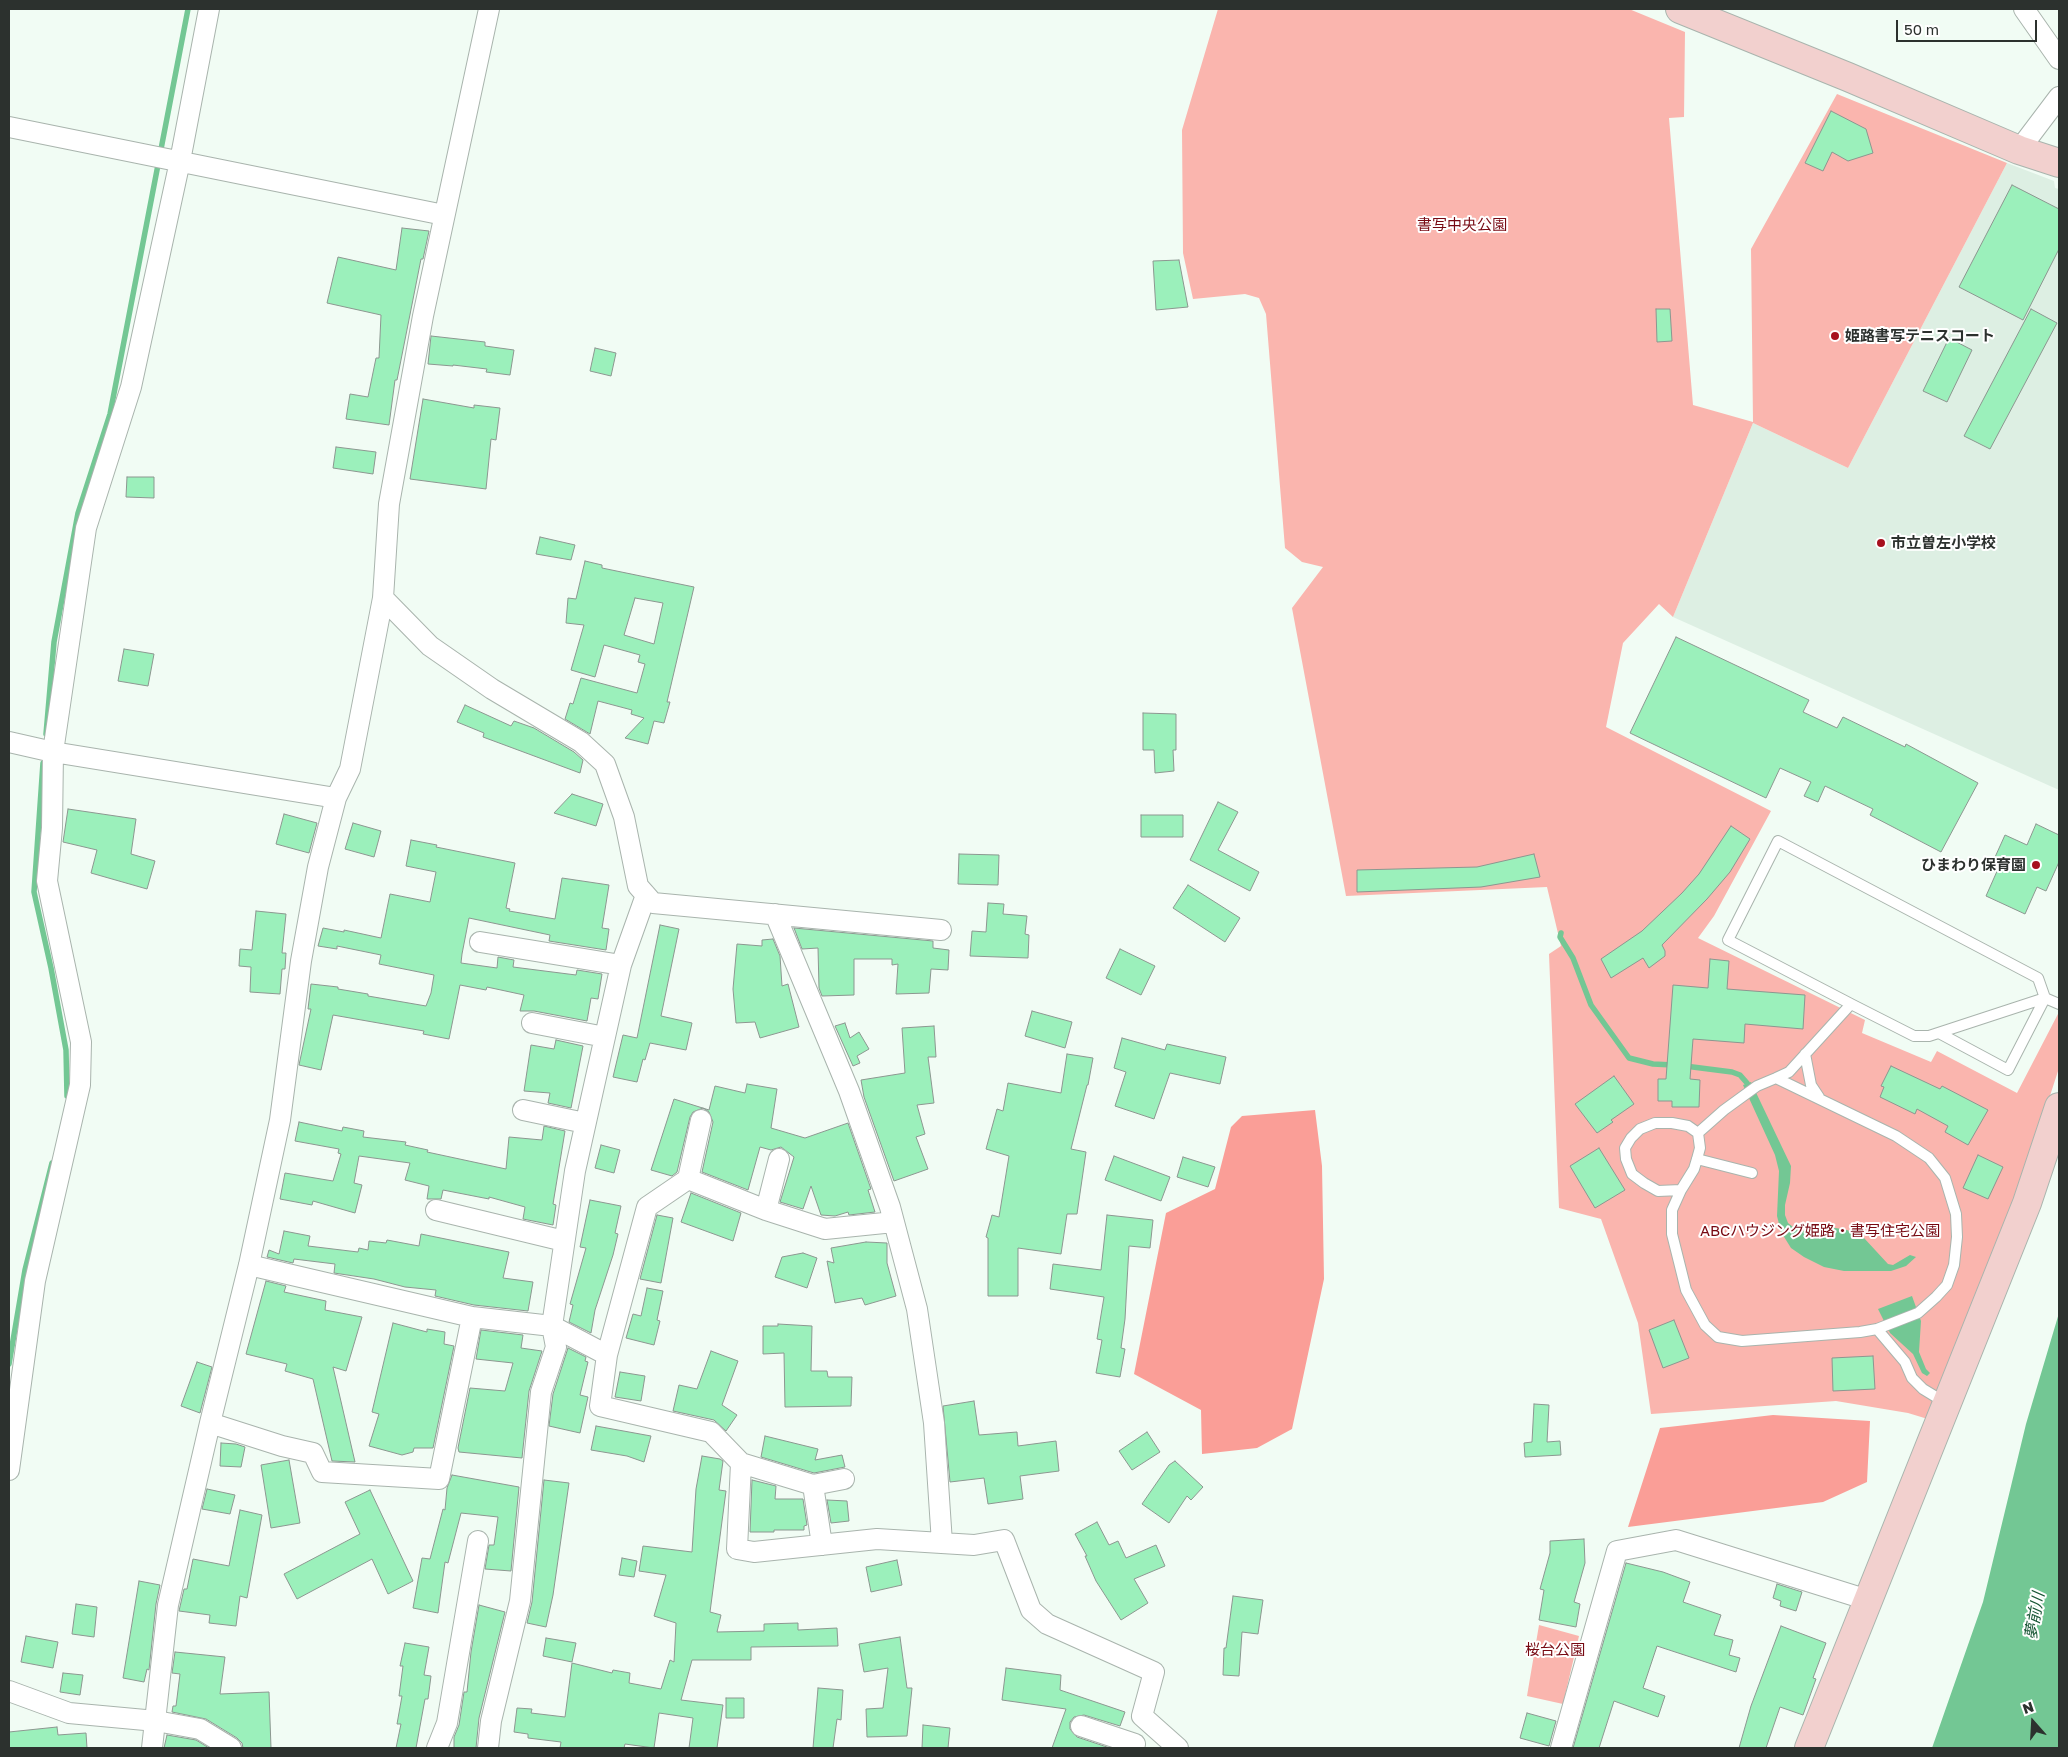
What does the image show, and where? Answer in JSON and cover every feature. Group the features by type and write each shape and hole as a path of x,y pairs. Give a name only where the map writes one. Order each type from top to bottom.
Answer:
{"street":[{"path":"9,1470 35,1281 80,1085 80,1042 47,881 52,828 53,752 86,528 131,387 180,161 209,9"},
{"path":"152,1748 168,1604 249,1266 280,1120 301,960 314,886 336,798 350,769 383,598 389,504 444,215 489,9"},
{"path":"1680,9 1848,76 2019,150 2059,164"},
{"path":"2032,14 2059,59"},
{"path":"2019,150 2059,97"},
{"path":"9,127 444,215"},
{"path":"383,598 430,646 492,689 581,742 606,764 624,817 638,886 653,902 941,930"},
{"path":"9,742 53,752 336,798"},
{"path":"488,1748 491,1721 520,1601 541,1392 556,1346 552,1326 575,1171 621,965 646,895"},
{"path":"775,914 849,1091 894,1222 917,1308 934,1423 942,1543"},
{"path":"480,942 621,965"},
{"path":"532,1024 605,1038"},
{"path":"1809,1748 2026,1203 2059,1107"},
{"path":"523,1110 585,1124"},
{"path":"701,1120 688,1179 647,1206 607,1355 600,1406 711,1432 741,1463 812,1485 844,1479"},
{"path":"766,1210 779,1159"},
{"path":"688,1179 766,1210 825,1229 894,1222"},
{"path":"436,1210 564,1241"},
{"path":"249,1266 472,1317 552,1326 607,1355"},
{"path":"210,1423 282,1446 314,1453 322,1472 439,1479 472,1317"},
{"path":"741,1463 737,1549 754,1552 877,1540 974,1544 1004,1540 1032,1610 1047,1624 1154,1672 1142,1716 1178,1748"},
{"path":"812,1485 822,1545"},
{"path":"1562,1748 1617,1551 1676,1540 1868,1600"},
{"path":"437,1748 447,1723 478,1541"},
{"path":"9,1691 69,1714 156,1721 200,1729 231,1748"},
{"path":"1081,1726 1136,1744"}],"lane":[{"path":"1939,1033 2008,1070 2045,998 2038,978 1778,841 1728,940 1914,1036 1929,1036 2045,998 2059,1004"},
{"path":"1698,1133 1745,1094 1757,1086 1789,1072 1851,1004"},
{"path":"1806,1054 1811,1084 1819,1098"},
{"path":"1681,1190 1658,1191 1644,1184 1632,1174 1626,1159 1625,1148 1640,1129 1655,1123 1672,1123 1688,1126 1698,1133 1700,1148 1694,1169 1681,1190 1672,1210 1672,1234 1686,1290 1695,1310 1705,1325 1718,1337 1742,1342 1860,1332 1881,1327 1918,1313 1936,1297 1947,1284 1954,1265 1957,1237 1956,1214 1945,1178 1929,1158 1896,1136 1776,1078"},
{"path":"1697,1159 1752,1173"},
{"path":"1881,1327 1905,1362 1912,1378 1923,1390 1946,1404"}],"shaded area":[{"name":"市立曽左小学校","path":"2007,163 2054,181 2055,188 2059,189 2059,790 1673,617 1753,423 1848,468"},
{"path":"1315,1110 1322,1166 1324,1279 1292,1429 1257,1448 1202,1454 1201,1410 1134,1374 1166,1213 1215,1189 1231,1127 1242,1116"},
{"path":"1773,1415 1870,1421 1867,1482 1823,1502 1628,1527 1660,1428"}],"green space":[{"path":"1218,9 1629,9 1685,32 1684,117 1669,118 1693,405 1753,422 1751,249 1837,94 2007,163 1848,468 1753,423 1673,617 1659,604 1623,643 1606,727 1771,811 1714,916 1698,938 1865,1020 1862,1033 1931,1062 1937,1051 2017,1093 2059,1012 2059,1068 2032,1151 1931,1420 1908,1413 1836,1401 1651,1414 1638,1323 1601,1219 1559,1208 1549,954 1561,946 1547,887 1346,896 1292,608 1323,567 1302,562 1285,548 1266,314 1259,298 1245,294 1193,299 1183,253 1182,130"},
{"name":"桜台公園","path":"1539,1625 1579,1636 1563,1704 1527,1696"}],"water":[{"path":"1751,1082 1791,1166 1790,1183 1785,1205 1785,1215 1788,1223 1804,1231 1830,1227 1847,1230 1864,1238 1888,1264 1893,1265 1910,1255 1916,1257 1906,1266 1891,1271 1844,1271 1824,1267 1791,1248 1781,1232 1777,1216 1779,1171 1775,1155 1743,1085"},
{"path":"1912,1296 1921,1321 1919,1352 1926,1369 1930,1373 1927,1376 1922,1373 1913,1354 1890,1333 1878,1309"},
{"name":"夢前川","path":"2059,1313 2059,1748 1932,1748 1983,1602 2026,1424"}],"building":[{"path":"1831,111 1866,129 1873,153 1848,161 1832,152 1823,171 1805,163"},
{"path":"2012,185 2059,209 2059,249 2023,320 1959,287"},
{"path":"402,228 429,231 423,259 421,259 397,380 395,380 389,425 346,419 350,394 368,397 376,358 379,358 381,315 327,303 338,257 396,270"},
{"path":"1179,260 1188,307 1156,310 1153,261"},
{"path":"1656,309 1670,309 1672,341 1657,342"},
{"path":"2031,309 2057,323 1990,449 1964,436"},
{"path":"431,336 485,342 485,346 514,350 510,375 486,372 487,369 428,364"},
{"path":"1949,338 1972,350 1947,402 1923,391"},
{"path":"595,348 616,353 611,376 590,371"},
{"path":"423,399 474,408 474,405 500,408 496,440 491,439 486,489 410,479"},
{"path":"336,447 376,452 373,474 333,468"},
{"path":"127,477 154,477 154,498 126,497"},
{"path":"540,537 575,545 571,560 536,554"},
{"path":"585,561 602,565 602,568 694,587 667,702 670,702 664,723 654,721 648,744 625,738 644,718 631,714 632,710 598,701 590,734 565,719 570,703 573,704 581,678 637,693 645,664 638,662 640,655 604,645 595,677 571,670 584,625 566,623 568,598 576,599","holes":["635,598 663,603 654,644 624,635"]},
{"path":"1676,637 1809,700 1803,712 1837,728 1843,717 1905,747 1906,744 1978,783 1941,852 1870,815 1873,809 1825,786 1818,802 1804,796 1811,782 1780,768 1766,798 1630,733"},
{"path":"124,649 154,654 148,686 118,681"},
{"path":"465,705 511,726 514,721 534,728 574,752 583,760 580,773 483,737 484,733 457,722"},
{"path":"1143,713 1176,714 1176,750 1173,750 1174,771 1155,773 1154,750 1143,750"},
{"path":"572,794 603,804 596,826 554,813"},
{"path":"1218,802 1238,812 1218,850 1259,872 1250,891 1190,860"},
{"path":"68,809 136,819 131,854 155,861 147,889 91,873 97,850 63,842"},
{"path":"284,814 317,823 309,853 276,844"},
{"path":"1141,815 1183,815 1183,837 1141,837"},
{"path":"353,823 381,831 374,857 345,849"},
{"path":"2036,824 2059,835 2059,862 2046,891 2037,887 2025,914 1986,896 1998,869 1991,866 2005,835 2027,845"},
{"path":"1731,826 1750,839 1730,872 1707,899 1662,945 1665,956 1649,968 1643,958 1611,978 1601,959 1642,931 1682,893 1699,874"},
{"path":"411,840 515,863 506,908 510,909 509,911 555,919 562,878 609,885 602,928 609,929 606,950 549,941 550,935 469,918 462,954 461,963 497,968 498,957 514,960 513,967 576,975 577,970 602,974 598,999 591,998 587,1021 534,1011 520,1011 524,995 487,987 486,990 460,985 449,1039 423,1034 424,1031 333,1015 321,1070 299,1065 311,1009 308,1009 311,984 338,987 338,989 368,994 368,996 426,1006 431,993 434,975 379,964 381,955 337,946 337,949 318,946 323,928 344,932 344,930 381,938 390,894 430,902 436,872 406,866"},
{"path":"959,854 999,855 998,885 958,884"},
{"path":"1534,854 1540,877 1481,887 1357,892 1357,870 1477,867"},
{"path":"1188,885 1240,918 1225,942 1173,908"},
{"path":"988,903 1004,904 1003,914 1027,916 1025,934 1029,935 1028,958 970,956 972,931 986,932"},
{"path":"256,911 286,914 282,953 286,953 285,969 282,969 280,994 250,992 251,967 239,966 240,949 252,950"},
{"path":"660,925 679,929 661,1016 692,1023 686,1050 650,1043 645,1060 643,1059 637,1082 613,1077 623,1035 637,1038"},
{"path":"794,928 933,941 933,948 949,950 948,970 931,969 929,993 896,994 898,964 892,965 892,959 854,959 854,995 822,996 819,988 818,948 802,949"},
{"path":"773,939 780,956 782,986 788,984 799,1027 760,1038 755,1022 736,1023 733,989 737,944 762,946 762,940"},
{"path":"1120,949 1155,966 1141,995 1106,978"},
{"path":"1710,959 1729,961 1727,989 1805,995 1803,1029 1745,1024 1744,1043 1693,1039 1690,1079 1700,1080 1699,1107 1672,1107 1672,1101 1658,1101 1658,1079 1666,1079 1673,985 1708,988"},
{"path":"1032,1011 1072,1022 1065,1048 1025,1036"},
{"path":"845,1023 850,1038 859,1032 869,1049 857,1056 860,1063 853,1066 835,1026"},
{"path":"934,1026 936,1057 928,1057 934,1103 917,1105 925,1134 916,1137 928,1169 894,1181 864,1097 861,1080 905,1073 902,1028"},
{"path":"1122,1038 1165,1050 1167,1044 1226,1057 1220,1084 1170,1073 1154,1119 1115,1106 1126,1072 1114,1068"},
{"path":"556,1040 583,1046 571,1108 548,1103 550,1093 524,1091 531,1045 554,1049"},
{"path":"1067,1054 1093,1058 1071,1149 1086,1152 1077,1214 1067,1214 1061,1254 1018,1248 1018,1296 988,1296 988,1238 986,1237 992,1215 999,1217 1009,1156 986,1149 997,1109 1003,1111 1008,1083 1061,1093"},
{"path":"1891,1066 1940,1089 1942,1086 1988,1110 1968,1145 1945,1132 1948,1126 1917,1109 1915,1114 1880,1097 1884,1087 1881,1086"},
{"path":"1614,1076 1634,1104 1611,1120 1613,1122 1597,1133 1575,1104"},
{"path":"747,1084 777,1089 771,1128 805,1138 848,1123 871,1189 868,1190 875,1212 849,1215 848,1212 835,1216 821,1215 811,1186 803,1209 780,1202 794,1157 781,1147 771,1150 760,1147 748,1190 702,1172 713,1122 709,1112 703,1108 709,1110 715,1086 745,1093"},
{"path":"674,1099 703,1108 693,1112 690,1117 677,1172 672,1176 651,1170"},
{"path":"299,1122 342,1131 343,1127 364,1131 363,1137 406,1142 405,1145 428,1150 427,1152 506,1169 509,1137 542,1140 544,1126 565,1131 553,1204 556,1205 553,1225 523,1219 525,1207 489,1197 489,1199 443,1190 441,1199 427,1199 429,1186 405,1180 410,1163 359,1156 354,1183 362,1185 355,1213 313,1201 312,1205 280,1199 285,1173 333,1181 341,1154 338,1153 339,1149 295,1141"},
{"path":"601,1145 620,1150 614,1173 595,1168"},
{"path":"1599,1148 1625,1190 1595,1208 1570,1166"},
{"path":"1978,1155 2003,1167 1988,1199 1963,1188"},
{"path":"1114,1156 1170,1177 1161,1201 1105,1180"},
{"path":"1183,1157 1215,1167 1208,1187 1177,1177"},
{"path":"691,1193 741,1213 733,1241 681,1222"},
{"path":"590,1200 621,1206 615,1233 618,1234 595,1310 591,1333 569,1322 573,1305 570,1304 586,1248 580,1247"},
{"path":"657,1215 673,1218 661,1283 640,1279"},
{"path":"1107,1215 1153,1220 1150,1248 1129,1246 1125,1319 1121,1348 1125,1349 1120,1377 1096,1373 1102,1340 1097,1339 1104,1297 1050,1289 1053,1264 1101,1270"},
{"path":"284,1231 310,1236 308,1246 358,1252 359,1248 368,1250 369,1241 386,1243 387,1240 419,1246 421,1234 509,1252 503,1278 533,1282 528,1311 474,1305 435,1296 436,1290 405,1287 374,1279 334,1273 335,1264 294,1259 293,1263 267,1257 269,1250 279,1254"},
{"path":"866,1242 887,1243 887,1263 896,1296 865,1305 862,1298 835,1303 827,1261 834,1263 831,1248"},
{"path":"803,1253 817,1258 807,1288 775,1277 782,1257"},
{"path":"266,1281 286,1286 284,1292 326,1301 325,1310 362,1317 346,1371 333,1367 355,1462 332,1461 313,1379 285,1371 287,1364 246,1354"},
{"path":"647,1288 663,1291 657,1320 660,1321 654,1345 626,1338 633,1314 641,1316"},
{"path":"1674,1320 1689,1358 1663,1368 1649,1330"},
{"path":"393,1323 427,1332 427,1329 445,1332 444,1344 454,1346 433,1448 414,1448 413,1452 402,1455 369,1446 379,1414 372,1412"},
{"path":"778,1324 812,1326 811,1371 827,1371 828,1377 852,1377 851,1406 785,1407 784,1353 763,1354 763,1326 778,1326"},
{"path":"481,1330 523,1335 521,1348 542,1351 529,1391 522,1458 459,1452 458,1448 470,1388 505,1391 513,1363 476,1359"},
{"path":"568,1348 586,1357 585,1361 588,1362 580,1395 588,1397 580,1433 549,1426 553,1394"},
{"path":"711,1351 738,1361 722,1405 737,1415 726,1431 714,1420 673,1411 679,1385 697,1389"},
{"path":"1873,1356 1875,1389 1833,1391 1832,1358"},
{"path":"197,1362 212,1367 200,1413 181,1406"},
{"path":"620,1372 645,1376 641,1401 615,1397"},
{"path":"974,1401 979,1435 1017,1432 1018,1446 1056,1441 1059,1471 1020,1476 1023,1499 988,1504 984,1478 950,1482 943,1406"},
{"path":"1534,1404 1549,1405 1547,1442 1560,1441 1561,1455 1525,1457 1524,1443 1532,1442"},
{"path":"596,1426 651,1436 644,1462 627,1456 591,1450"},
{"path":"1147,1432 1160,1452 1132,1470 1119,1451"},
{"path":"765,1436 818,1449 815,1460 842,1455 845,1467 814,1473 761,1457"},
{"path":"221,1443 245,1447 241,1467 220,1466"},
{"path":"702,1456 723,1461 719,1490 726,1491 710,1612 721,1615 717,1632 764,1631 764,1624 798,1623 798,1630 837,1628 838,1646 751,1647 751,1660 692,1660 681,1700 723,1705 717,1748 689,1748 693,1718 659,1713 654,1748 625,1744 624,1748 560,1748 561,1742 528,1738 528,1734 514,1732 517,1708 532,1709 531,1713 565,1717 572,1663 612,1673 613,1670 630,1673 629,1683 661,1689 670,1660 674,1662 676,1623 654,1616 666,1575 639,1571 643,1546 692,1552 696,1489"},
{"path":"289,1460 300,1523 271,1528 261,1465"},
{"path":"1175,1461 1203,1487 1191,1500 1187,1496 1169,1523 1142,1504 1169,1465"},
{"path":"452,1475 519,1487 511,1571 485,1569 489,1545 494,1545 498,1517 461,1513 448,1563 445,1562 438,1613 413,1608 422,1558 430,1559 443,1509 445,1510 447,1488"},
{"path":"544,1480 569,1483 553,1595 546,1627 527,1623 532,1602"},
{"path":"752,1480 776,1486 775,1499 803,1499 807,1525 804,1526 804,1530 750,1532"},
{"path":"207,1489 235,1495 230,1514 202,1509"},
{"path":"370,1490 413,1581 388,1594 372,1559 297,1599 284,1574 360,1534 345,1502"},
{"path":"827,1500 847,1501 849,1521 831,1523"},
{"path":"240,1510 262,1515 247,1598 240,1596 236,1626 209,1623 210,1615 179,1611 184,1589 187,1589 193,1559 229,1566"},
{"path":"1097,1522 1109,1545 1118,1541 1126,1558 1156,1545 1165,1566 1134,1579 1148,1603 1121,1620 1096,1581 1085,1556 1087,1556 1075,1534"},
{"path":"1584,1539 1585,1563 1574,1602 1580,1604 1576,1627 1539,1620 1544,1590 1540,1589 1550,1553 1550,1541"},
{"path":"622,1558 637,1561 634,1577 619,1575"},
{"path":"897,1560 902,1585 871,1592 866,1567"},
{"path":"1626,1563 1663,1572 1690,1582 1683,1602 1721,1615 1714,1635 1733,1640 1729,1655 1740,1658 1736,1672 1657,1646 1643,1688 1665,1696 1658,1717 1614,1701 1599,1748 1573,1748"},
{"path":"139,1581 160,1585 156,1604 149,1670 147,1669 144,1682 123,1678"},
{"path":"1777,1584 1802,1592 1796,1611 1780,1606 1781,1601 1773,1598"},
{"path":"1233,1596 1263,1600 1258,1634 1242,1632 1239,1676 1223,1675 1224,1648 1226,1648"},
{"path":"76,1604 97,1607 94,1637 72,1634"},
{"path":"479,1605 505,1612 479,1718 476,1748 454,1748 454,1737 459,1725 464,1692 467,1692 471,1652"},
{"path":"1781,1626 1826,1643 1813,1678 1816,1679 1803,1715 1780,1707 1766,1748 1739,1748 1751,1706"},
{"path":"26,1636 58,1642 53,1668 21,1662"},
{"path":"900,1637 907,1688 912,1688 907,1736 867,1737 866,1709 883,1708 888,1668 864,1672 859,1644"},
{"path":"546,1638 576,1643 572,1662 543,1656"},
{"path":"405,1643 429,1647 424,1675 431,1676 428,1699 425,1699 416,1748 396,1748 401,1724 397,1724 402,1696 399,1696 403,1666 400,1666"},
{"path":"175,1652 225,1657 220,1694 269,1692 271,1748 243,1748 242,1743 237,1738 206,1719 172,1712 173,1706 176,1706 180,1674 172,1673"},
{"path":"1006,1668 1061,1675 1060,1690 1125,1712 1120,1726 1084,1715 1074,1717 1070,1722 1070,1729 1077,1737 1110,1748 1052,1748 1066,1709 1002,1700"},
{"path":"63,1673 83,1675 80,1695 60,1692"},
{"path":"818,1688 843,1690 841,1720 837,1719 833,1748 813,1748"},
{"path":"726,1698 744,1698 744,1718 726,1718"},
{"path":"1527,1713 1556,1721 1549,1746 1520,1738"},
{"path":"923,1725 950,1728 948,1748 922,1748"},
{"path":"57,1727 58,1735 86,1733 87,1748 9,1748 9,1732"},
{"path":"167,1735 196,1740 209,1748 164,1748"}],"waterway":[{"path":"46,734 54,642 78,513 110,414 188,9"},
{"path":"43,763 34,892 51,968 66,1050 67,1096"},
{"path":"1561,933 1560,937 1573,958 1591,1005 1629,1058 1653,1064 1673,1065"},
{"path":"1685,1066 1732,1072 1740,1075 1747,1083"},
{"path":"9,1364 25,1270 52,1163"}],"place":[{"name":"姫路書写テニスコート","path":"1835,336"},
{"name":"市立曽左小学校","path":"1881,543"},
{"name":"ひまわり保育園","path":"2036,865"}],"park label":[{"name":"書写中央公園","path":"1462,225"},
{"name":"ABCハウジング姫路・書写住宅公園","path":"1820,1231"}]}
